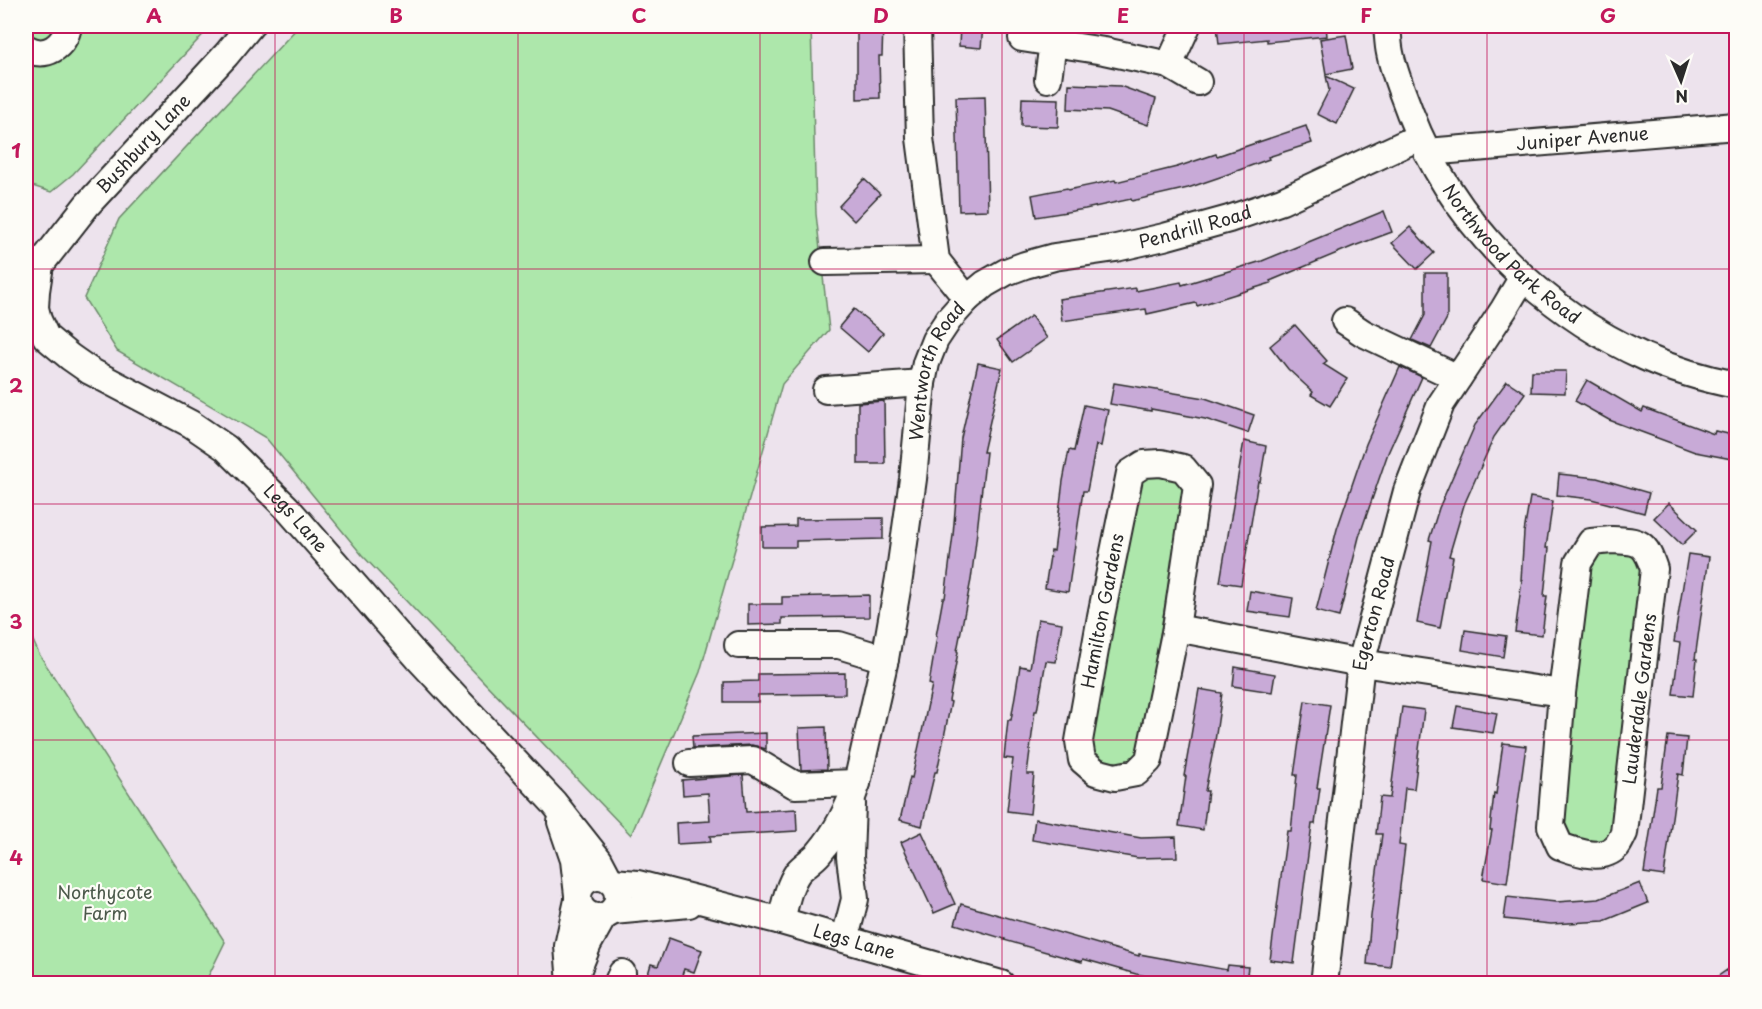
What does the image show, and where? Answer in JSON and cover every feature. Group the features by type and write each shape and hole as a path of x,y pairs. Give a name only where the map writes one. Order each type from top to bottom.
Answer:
{"street":[{"path":"26,48 39,53 56,48 62,42 68,26"},
{"name":"Bushbury Lane","path":"33,262 226,55 250,26"},
{"path":"825,261 936,260 920,138 917,26"},
{"path":"1169,65 1187,26"},
{"name":"Northwood Park Road","path":"1387,26 1390,53 1398,80 1423,145 1435,168 1473,225 1495,250 1522,277 1579,321 1637,354 1673,368 1737,385"},
{"path":"1022,38 1104,51 1169,65 1197,82"},
{"path":"1048,79 1053,43"},
{"name":"Juniper Avenue","path":"1423,145 1737,126"},
{"name":"Pendrill Road","path":"967,299 985,284 1006,272 1025,265 1054,257 1116,248 1229,219 1282,201 1423,145"},
{"name":"Wentworth Road","path":"845,938 855,899 850,857 854,792 885,659 913,479 922,383 926,363 935,340 949,319 967,299 936,260"},
{"name":"Legs Lane","path":"33,262 35,308 46,337 90,371 191,424 226,448 287,508 419,659 554,803 599,860 610,881 638,884 845,938 1001,984"},
{"name":"Egerton Road","path":"1324,984 1361,663 1407,491 1441,404 1504,309 1522,277"},
{"path":"1345,321 1363,333 1458,378"},
{"path":"826,390 922,383"},
{"name":"Hamilton Gardens","path":"1161,463 1183,468 1197,485 1176,628 1149,760 1136,773 1115,777 1096,772 1082,760 1079,741 1130,473 1144,464 1161,463"},
{"name":"Lauderdale Gardens","path":"1635,541 1648,553 1654,569 1624,833 1616,847 1603,855 1581,854 1560,846 1551,826 1562,693 1578,562 1590,542 1635,541"},
{"path":"1176,628 1361,663 1562,693"},
{"path":"738,645 839,645 885,659"},
{"path":"689,763 753,760 795,785 854,792"},
{"name":"Wentworth Road","path":"780,921 791,887 799,872 819,853 834,831 854,792"},
{"name":"Legs Lane","path":"554,803 574,860 578,897 568,946 571,984"},
{"path":"571,984 588,944 617,904 619,897 617,889 610,881 596,877 589,879 580,888 578,897 581,908 587,914 595,917 608,914"},
{"name":"Legs Lane","path":"608,914 707,902"}],"green space":[{"path":"26,26 211,26 73,174 51,192 26,184"},
{"path":"299,26 811,26 816,214 829,330 782,384 700,672 631,835 362,555 266,438 117,351 84,298 119,219"},
{"path":"1146,473 1177,478 1185,488 1139,758 1127,764 1117,765 1094,760 1088,748 1136,482"},
{"path":"1618,549 1640,557 1643,575 1615,834 1603,846 1570,841 1564,830 1587,563 1601,553"},
{"name":"Northycote Farm","path":"26,625 39,654 225,942 205,983 26,983"}],"building":[{"path":"857,26 883,26 882,56 879,56 880,98 857,99"},
{"path":"960,26 983,26 981,48 959,46"},
{"path":"1217,26 1326,26 1327,36 1219,44"},
{"path":"1346,35 1352,69 1326,74 1320,39"},
{"path":"1326,76 1354,89 1337,124 1317,114 1329,90"},
{"path":"1069,84 1120,86 1156,99 1148,125 1108,111 1068,109"},
{"path":"985,96 988,210 959,211 956,97"},
{"path":"1022,98 1059,99 1058,127 1021,126"},
{"path":"1306,126 1312,143 1268,157 1269,159 1188,188 1132,201 1131,199 1036,217 1032,195 1115,180 1116,182 1177,167"},
{"path":"864,179 880,194 854,221 839,206"},
{"path":"1384,211 1392,232 1270,281 1271,283 1197,306 1196,303 1147,314 1146,309 1062,321 1059,299 1136,288 1136,291 1181,282 1182,285 1262,261"},
{"path":"1410,227 1434,253 1417,269 1392,243"},
{"path":"1425,273 1447,273 1447,318 1431,348 1412,340 1425,315"},
{"path":"854,309 883,333 868,352 839,327"},
{"path":"1031,316 1047,338 1013,362 997,340"},
{"path":"1295,325 1327,361 1323,364 1347,379 1330,406 1311,395 1313,392 1288,369 1270,346"},
{"path":"978,363 1002,368 983,452 986,452 975,549 949,701 951,702 937,772 935,772 922,826 900,820 910,777 912,778 932,685 929,684 943,598 945,598 953,535 961,438"},
{"path":"1400,367 1422,377 1388,453 1359,537 1339,617 1316,611 1337,529 1366,444"},
{"path":"1532,371 1566,371 1565,393 1531,392"},
{"path":"1587,380 1642,412 1644,408 1714,434 1715,431 1737,436 1737,460 1695,452 1609,420 1575,401"},
{"path":"1507,381 1525,393 1494,437 1464,505 1449,556 1453,557 1440,628 1417,623 1432,541 1429,540 1439,508 1475,425"},
{"path":"1114,383 1205,398 1254,415 1248,433 1205,419 1110,404"},
{"path":"884,401 885,464 858,464 858,403"},
{"path":"1084,405 1108,410 1101,446 1096,445 1087,491 1083,491 1068,592 1045,588 1051,550 1054,551 1069,450 1074,451"},
{"path":"1244,441 1266,446 1241,585 1220,582"},
{"path":"1559,474 1597,478 1649,493 1644,513 1591,499 1557,495"},
{"path":"1530,497 1553,501 1546,548 1549,548 1544,596 1547,596 1542,635 1515,632 1522,580 1524,532"},
{"path":"1669,503 1697,530 1682,545 1654,518"},
{"path":"883,518 883,539 796,541 796,547 762,547 762,527 796,526 796,519"},
{"path":"1688,554 1709,557 1695,659 1697,659 1693,696 1673,694 1680,643 1674,642"},
{"path":"1250,591 1293,598 1290,617 1247,611"},
{"path":"869,595 869,617 782,618 782,624 748,625 748,604 782,604 782,597"},
{"path":"1038,619 1062,623 1056,662 1046,661 1037,711 1035,711 1027,774 1034,774 1030,814 1007,811 1013,759 1004,758 1008,720 1011,720 1020,666 1030,668"},
{"path":"1465,630 1506,636 1503,657 1462,650"},
{"path":"1235,667 1275,674 1272,692 1233,686"},
{"path":"845,673 845,694 758,695 758,702 724,702 724,682 758,681 758,674"},
{"path":"1199,689 1222,693 1205,791 1208,791 1203,830 1179,826 1186,776 1184,776"},
{"path":"1305,701 1330,705 1294,963 1270,960 1287,831 1291,831 1297,775 1294,775"},
{"path":"1457,706 1497,713 1493,733 1453,727"},
{"path":"1402,707 1424,710 1414,789 1405,788 1399,845 1405,846 1390,967 1367,964 1382,834 1376,834 1380,797 1390,798"},
{"path":"826,727 827,769 801,770 799,728"},
{"path":"766,733 766,749 752,745 693,748 692,736"},
{"path":"1668,736 1687,738 1683,775 1678,774 1664,876 1644,873 1657,787 1661,787"},
{"path":"1503,743 1526,746 1507,883 1483,879"},
{"path":"743,775 746,812 796,809 797,831 710,836 711,842 677,844 676,823 710,821 708,793 683,795 682,780"},
{"path":"1035,819 1141,838 1176,837 1177,857 1138,858 1032,840"},
{"path":"922,832 955,904 934,913 901,842"},
{"path":"1640,883 1648,903 1604,921 1551,924 1504,919 1507,897 1556,902 1599,899"},
{"path":"961,904 1139,956 1139,954 1227,970 1228,965 1248,967 1247,974 1258,976 1257,984 1187,984 1136,974 1083,959 1082,962 955,924"},
{"path":"669,938 702,950 694,972 684,969 679,984 645,984 651,964 658,966"},
{"path":"1737,963 1737,984 1707,984"}]}
